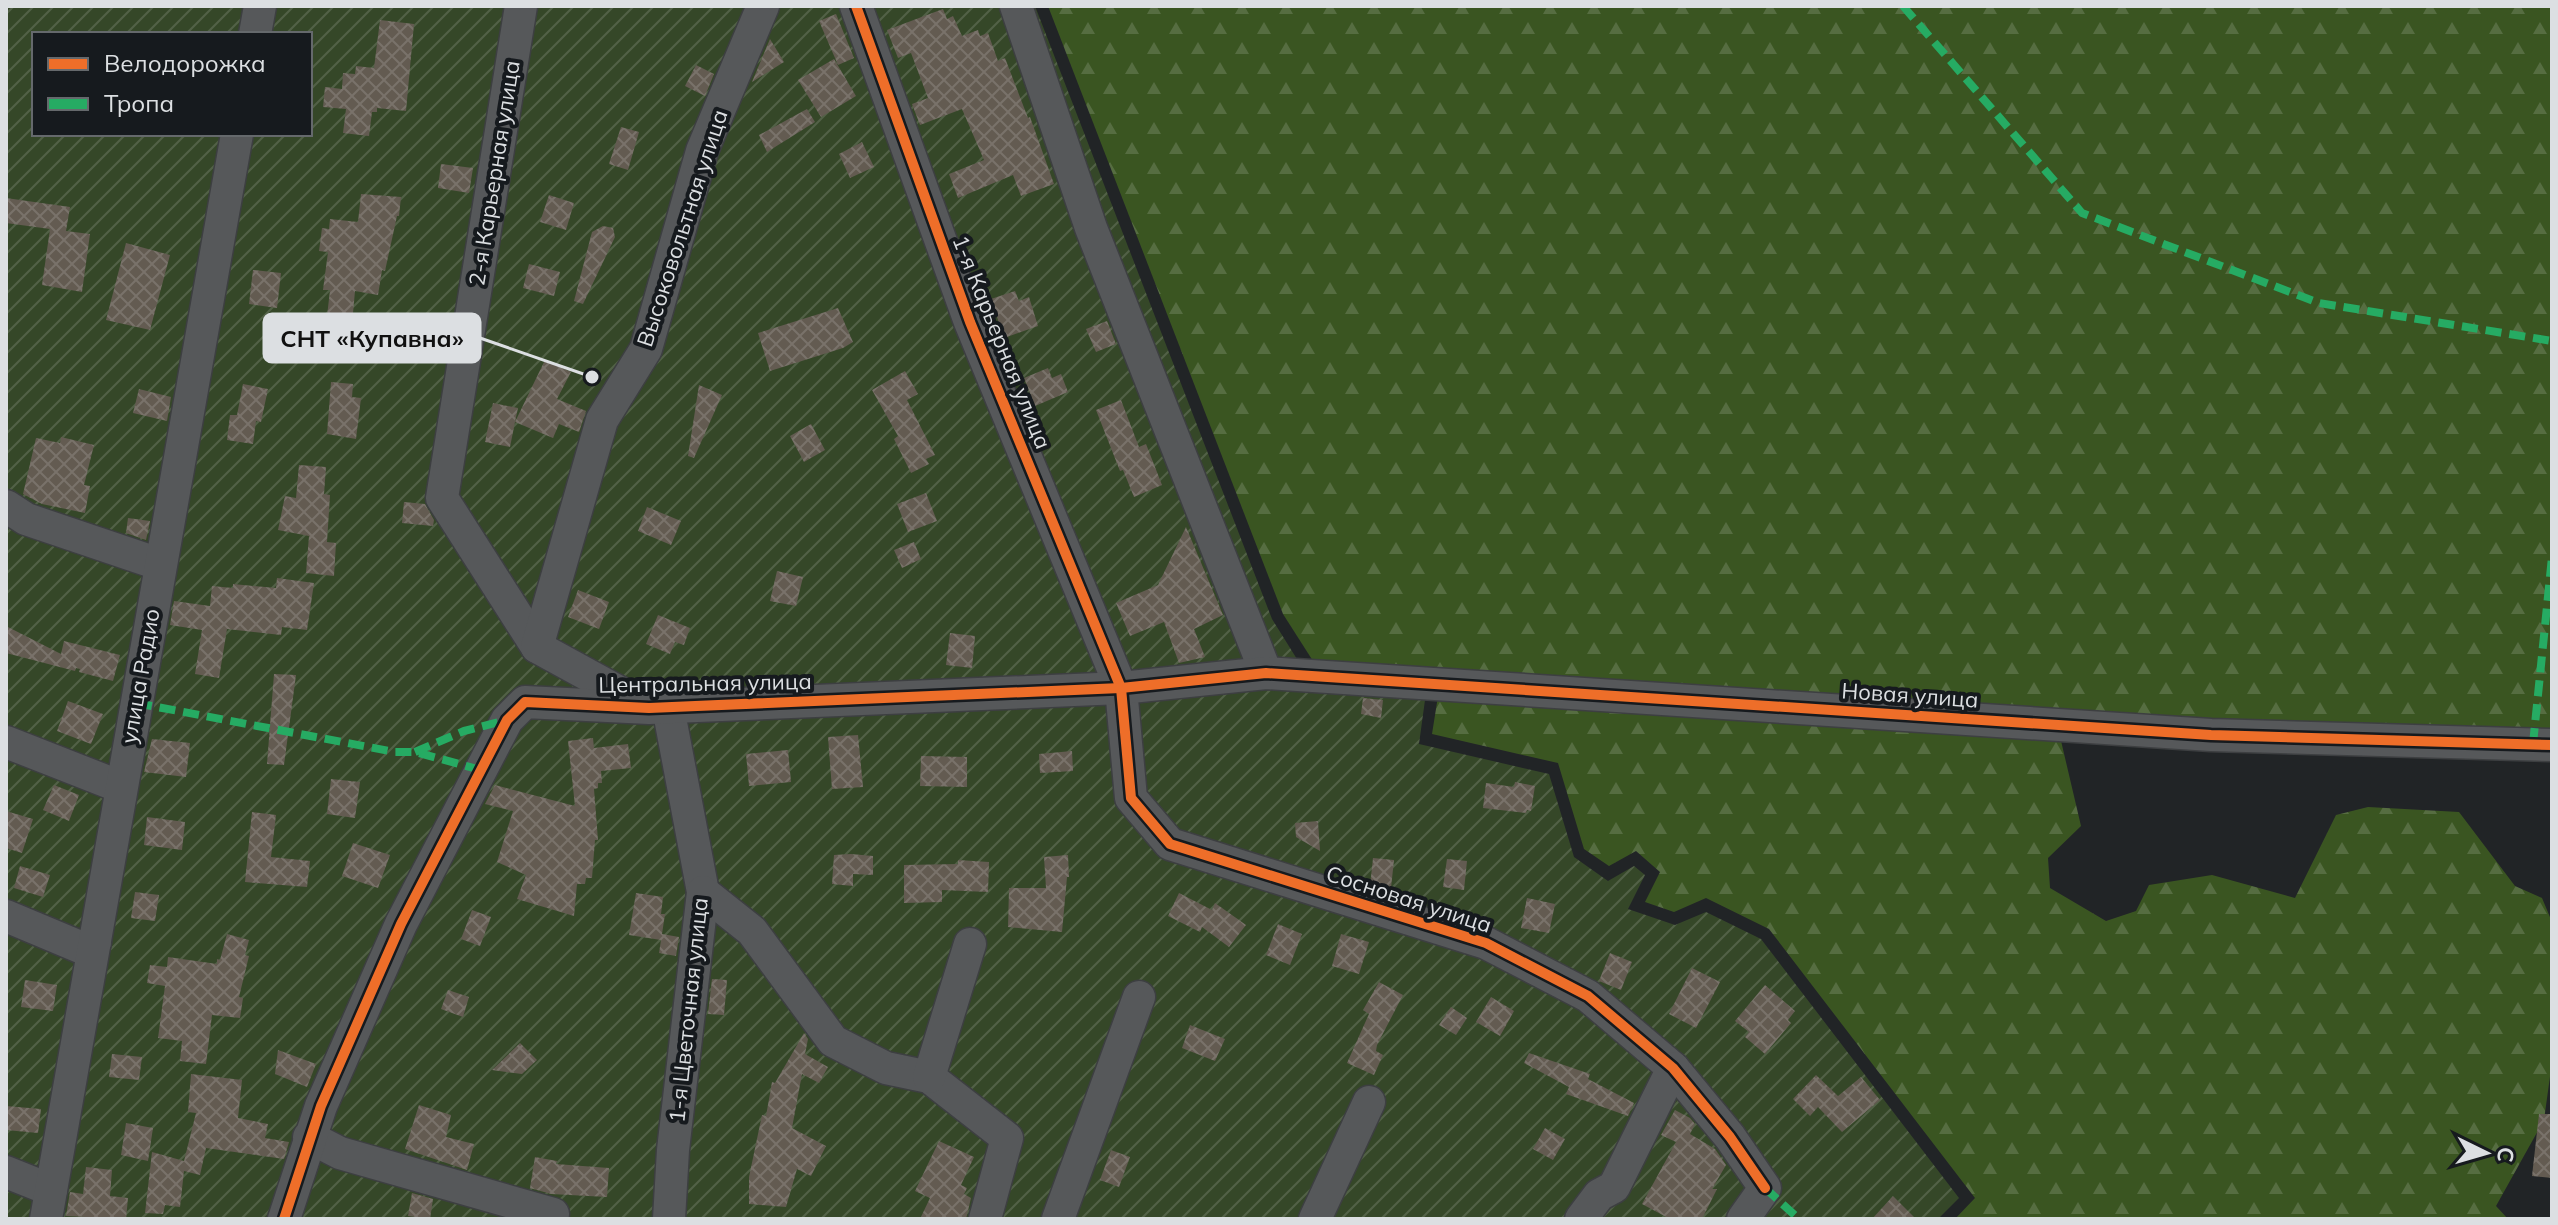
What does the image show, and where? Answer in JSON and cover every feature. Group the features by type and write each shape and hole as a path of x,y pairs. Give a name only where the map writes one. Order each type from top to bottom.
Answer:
{"street":[{"path":"255,32 260,6"},
{"name":"2-я Карьерная улица","path":"521,6 442,498 537,647"},
{"name":"Высоковольтная улица","path":"537,647 602,420 646,349 702,151 763,6"},
{"name":"1-я Карьерная улица","path":"856,6 970,322 1121,688"},
{"path":"1016,6 1091,228 1266,673"},
{"name":"улица Радио","path":"48,1205 237,136"},
{"path":"6,506 26,519 159,564"},
{"path":"537,647 658,708"},
{"name":"Центральная улица","path":"284,1219 309,1137 401,924 507,720 525,702 658,708 1121,688 1266,673"},
{"name":"Новая улица","path":"1266,673 2211,735 2552,745"},
{"name":"Сосновая улица","path":"1121,688 1131,798 1170,844 1486,943 1588,996 1673,1068 1730,1137 1765,1188 1743,1219"},
{"name":"1-я Цветочная улица","path":"658,708 703,892 673,1150 669,1219"},
{"path":"6,742 121,787"},
{"path":"703,892 752,931 833,1041 886,1068 929,1077 1007,1138 985,1219"},
{"path":"6,916 80,947 95,942"},
{"path":"929,1077 970,944"},
{"path":"1058,1219 1139,997"},
{"path":"1581,1219 1599,1195 1614,1187 1673,1068"},
{"path":"1315,1219 1369,1102"},
{"path":"309,1137 340,1153 553,1214"},
{"path":"6,1172 48,1205"}],"green space":[{"path":"6,6 1035,6 1272,619 1305,672 1425,700 1419,744 1549,774 1574,857 1608,881 1634,866 1645,875 1628,909 1675,925 1706,912 1761,939 1959,1198 1938,1219 6,1219"},
{"path":"1048,6 2552,6 2552,738 2417,738 1313,661 1283,614"},
{"path":"1439,690 2058,728 2081,826 2048,858 2050,888 2106,921 2136,911 2149,885 2212,875 2295,898 2336,815 2368,807 2459,812 2515,886 2542,898 2552,922 2552,1062 2544,1120 2496,1206 2508,1219 1955,1219 1975,1198 1769,929 1706,898 1674,912 1645,902 1660,872 1636,851 1609,866 1584,849 1558,763 1432,734"}],"building":[{"path":"943,9 947,19 953,16 962,36 978,30 980,36 988,33 998,61 1005,58 1054,184 1021,196 1013,175 958,198 949,174 984,160 962,109 920,125 912,104 928,98 911,53 898,58 887,30"},
{"path":"836,14 854,58 838,65 819,21"},
{"path":"380,20 414,24 406,111 377,108 377,112 372,112 369,136 343,133 346,109 323,107 325,87 342,89 343,73 355,74 356,66 374,68"},
{"path":"770,39 784,62 752,82"},
{"path":"834,59 856,96 821,117 798,80"},
{"path":"696,65 714,74 705,96 685,86"},
{"path":"807,109 815,122 767,152 759,135"},
{"path":"621,127 639,132 628,170 609,164"},
{"path":"862,142 874,167 850,178 839,154"},
{"path":"441,164 473,168 469,193 438,188"},
{"path":"361,194 401,197 399,216 385,271 382,270 378,295 355,291 350,346 324,343 330,290 323,290 328,252 319,251 322,228 329,229 330,219 358,222"},
{"path":"549,195 574,203 566,230 540,222"},
{"path":"6,198 70,207 66,231 90,234 82,292 42,285 50,229 6,223"},
{"path":"603,226 613,228 615,237 583,304 574,301 592,232"},
{"path":"126,243 170,255 150,330 106,320"},
{"path":"529,264 560,272 554,296 523,288"},
{"path":"253,270 281,273 277,308 249,304"},
{"path":"1015,291 1019,301 1029,297 1038,326 1004,338 991,299"},
{"path":"838,308 853,342 770,371 758,333"},
{"path":"1107,321 1116,344 1096,352 1086,329"},
{"path":"545,360 571,372 557,399 586,411 579,432 559,424 553,438 515,422"},
{"path":"1048,368 1052,378 1061,374 1068,392 1035,406 1024,378"},
{"path":"905,371 918,394 907,400 935,455 926,459 929,464 911,473 894,439 898,436 872,390"},
{"path":"331,382 353,384 352,397 361,398 356,439 327,434"},
{"path":"243,384 268,389 261,422 256,421 253,444 227,440 230,415 237,415"},
{"path":"699,385 722,395 694,458 688,456"},
{"path":"139,389 171,397 167,421 133,413"},
{"path":"1121,400 1139,447 1146,444 1162,485 1134,497 1123,470 1120,471 1096,410"},
{"path":"493,403 518,408 510,447 485,442"},
{"path":"811,424 825,450 804,462 790,436"},
{"path":"61,437 94,445 84,485 90,486 85,513 42,504 23,494 36,438 60,443"},
{"path":"299,465 326,467 324,494 330,495 327,542 336,543 334,576 306,573 309,536 278,530 285,496 296,498"},
{"path":"926,493 937,521 908,532 897,504"},
{"path":"404,502 425,504 434,520 433,526 402,523"},
{"path":"647,507 681,521 671,545 638,531"},
{"path":"128,518 150,521 146,540 126,533"},
{"path":"1186,527 1223,615 1194,629 1205,657 1179,663 1164,622 1130,636 1116,603 1158,585"},
{"path":"914,542 921,559 902,568 894,550"},
{"path":"777,571 803,577 796,606 770,601"},
{"path":"277,578 314,583 307,630 282,627 281,635 227,629 219,678 195,674 202,630 170,625 174,601 210,606 212,586 233,588 233,584 276,588"},
{"path":"578,590 609,602 599,629 568,617"},
{"path":"658,615 690,628 684,645 675,642 670,654 646,644"},
{"path":"6,626 61,654 64,641 120,655 113,681 79,672 80,669 76,668 75,671 6,653"},
{"path":"950,633 975,636 972,668 946,665"},
{"path":"274,674 296,675 284,765 267,764"},
{"path":"1363,698 1383,700 1381,718 1361,714"},
{"path":"68,701 103,714 91,744 57,731"},
{"path":"858,735 863,787 832,789 828,737"},
{"path":"593,738 594,748 628,744 631,768 601,771 602,783 594,789 598,840 595,840 592,878 586,878 585,884 577,884 574,916 517,899 526,875 497,862 513,811 485,804 495,785 575,806 568,741"},
{"path":"152,739 190,743 186,777 144,772"},
{"path":"788,750 791,782 749,786 746,754"},
{"path":"1072,751 1073,771 1040,773 1039,754"},
{"path":"921,756 967,757 967,787 920,786"},
{"path":"331,779 360,782 355,818 327,814"},
{"path":"1515,782 1535,786 1531,811 1483,808 1486,783 1514,787"},
{"path":"54,785 79,795 69,821 43,810"},
{"path":"6,811 33,819 22,853 6,848"},
{"path":"252,812 276,815 271,857 310,861 307,887 245,882"},
{"path":"147,817 185,822 182,850 144,845"},
{"path":"1318,821 1320,851 1296,837 1295,823"},
{"path":"353,843 390,855 378,888 342,876"},
{"path":"834,855 873,856 873,875 853,874 853,886 832,884"},
{"path":"1068,855 1069,877 1062,932 1008,927 1009,888 1046,888 1044,857"},
{"path":"1373,858 1394,860 1391,888 1370,886"},
{"path":"1447,859 1467,861 1464,890 1443,887"},
{"path":"958,860 989,862 988,892 942,890 942,902 904,903 904,865 958,864"},
{"path":"20,866 50,875 43,897 14,888"},
{"path":"135,892 159,895 155,921 131,918"},
{"path":"636,893 663,897 661,914 665,914 662,934 679,937 676,956 659,953 661,940 629,935"},
{"path":"1179,893 1212,910 1215,903 1246,925 1229,947 1202,927 1200,932 1168,916"},
{"path":"1527,898 1555,904 1549,933 1521,928"},
{"path":"472,910 491,917 480,946 461,939"},
{"path":"1278,924 1302,934 1290,965 1266,955"},
{"path":"227,934 249,940 245,955 249,956 239,997 243,998 240,1018 212,1015 206,1064 180,1061 182,1041 158,1038 165,986 147,983 150,965 167,967 168,957 217,964"},
{"path":"1341,934 1369,942 1359,974 1332,966"},
{"path":"1610,953 1632,962 1621,990 1599,981"},
{"path":"1692,968 1720,982 1696,1028 1669,1014"},
{"path":"712,979 727,980 724,1015 708,1014"},
{"path":"25,980 57,985 53,1011 21,1007"},
{"path":"1379,982 1403,995 1377,1045 1376,1051 1383,1055 1374,1075 1347,1063 1369,1014 1363,1010"},
{"path":"1765,985 1795,1011 1788,1020 1791,1023 1765,1054 1745,1037 1749,1032 1735,1021"},
{"path":"448,990 469,997 463,1017 441,1009"},
{"path":"1491,997 1514,1011 1500,1036 1476,1022"},
{"path":"1451,1007 1467,1018 1456,1035 1439,1025"},
{"path":"1190,1025 1225,1039 1215,1061 1182,1048"},
{"path":"804,1033 808,1039 805,1054 828,1067 819,1083 802,1074 792,1128 826,1146 811,1176 797,1169 786,1207 749,1204 749,1177 772,1082 775,1083"},
{"path":"520,1043 537,1060 522,1074 492,1070"},
{"path":"278,1050 316,1064 307,1087 275,1074"},
{"path":"1529,1053 1590,1074 1588,1079 1634,1103 1628,1116 1566,1094 1569,1087 1524,1063"},
{"path":"112,1054 142,1057 139,1080 109,1077"},
{"path":"191,1074 242,1080 238,1118 268,1124 265,1138 289,1142 284,1159 206,1148 200,1175 184,1171 180,1207 165,1205 163,1214 145,1213 152,1152 184,1161 196,1113 188,1112"},
{"path":"1816,1075 1838,1096 1861,1077 1880,1100 1842,1132 1818,1107 1810,1116 1793,1099"},
{"path":"419,1105 451,1115 446,1137 474,1144 467,1170 405,1149"},
{"path":"6,1106 41,1109 38,1133 6,1130"},
{"path":"1675,1110 1690,1118 1695,1124 1690,1134 1715,1149 1726,1165 1712,1189 1717,1189 1702,1219 1670,1219 1642,1204 1676,1142 1661,1135"},
{"path":"2539,1114 2552,1114 2552,1178 2532,1176"},
{"path":"126,1123 153,1128 148,1161 121,1155"},
{"path":"1545,1128 1565,1139 1553,1160 1533,1149"},
{"path":"939,1141 974,1157 961,1185 967,1188 964,1194 971,1198 966,1219 920,1219 930,1198 915,1191"},
{"path":"1111,1150 1130,1157 1119,1187 1100,1180"},
{"path":"535,1157 557,1161 556,1164 609,1168 607,1197 551,1194 530,1188"},
{"path":"86,1167 112,1170 110,1196 128,1198 126,1219 66,1216 70,1192 83,1194"},
{"path":"412,1193 433,1199 430,1219 408,1216"},
{"path":"1893,1196 1916,1219 1872,1219"}],"marked path":[{"path":"1903,6 2082,213 2319,303 2552,341"},
{"path":"2533,744 2552,557"},
{"path":"136,703 395,752 415,752 481,770"},
{"path":"415,752 464,731 507,720"},
{"path":"1765,1188 1799,1219"}],"cycle path":[{"path":"856,6 970,322 1121,688 1131,798 1170,844 1486,943 1588,996 1673,1068 1730,1137 1765,1188"},
{"path":"284,1219 321,1106 401,924 507,720 525,702 649,708 1121,688 1266,673 2211,735 2552,745"}],"place":[{"name":"СНТ «Купавна»","path":"592,377"}]}
